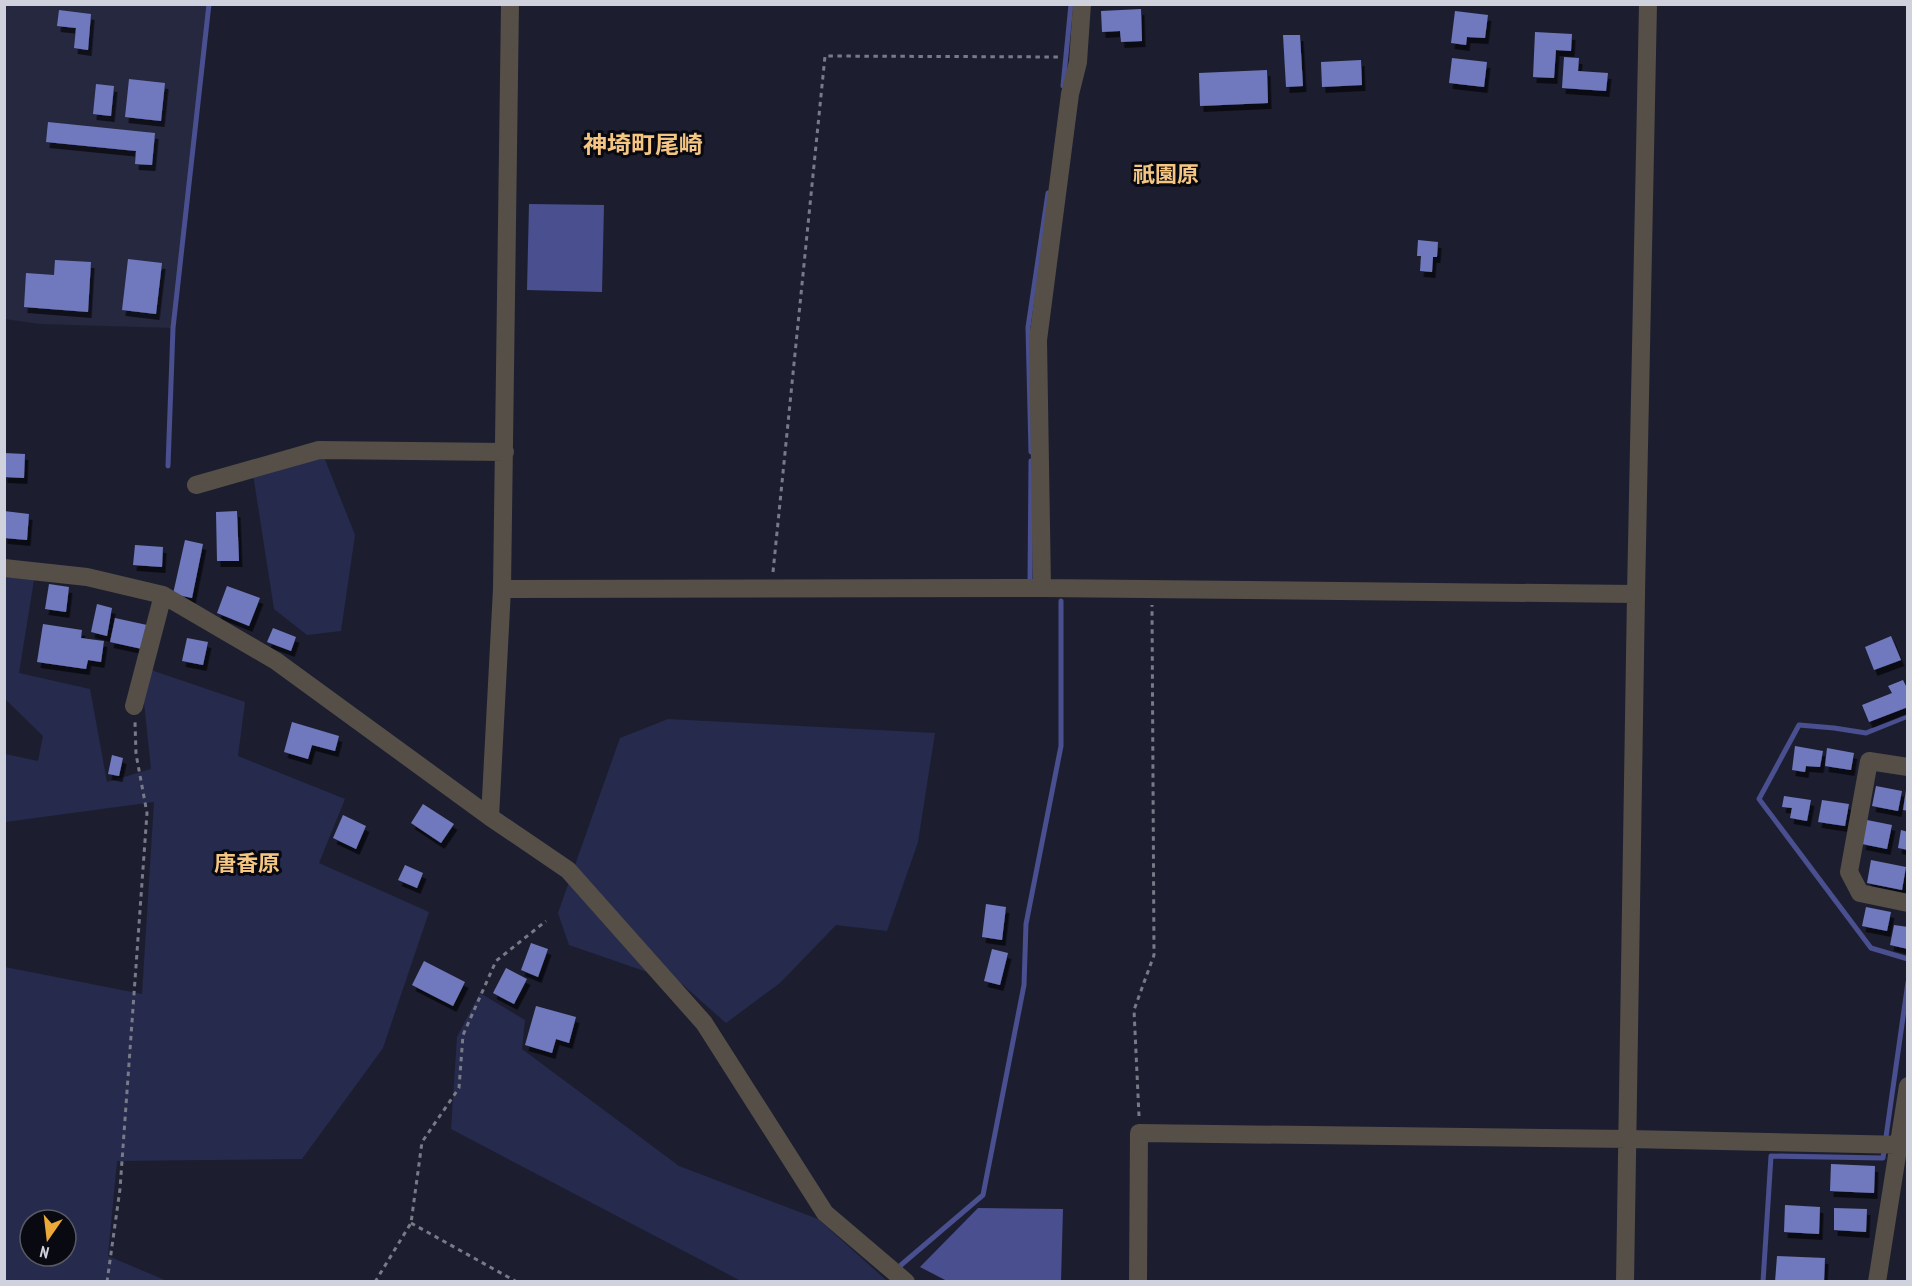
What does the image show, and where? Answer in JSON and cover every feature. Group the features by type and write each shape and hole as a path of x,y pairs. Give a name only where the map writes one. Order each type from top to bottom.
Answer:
{"street":[{"path":"490,817 502,590 510,4"},
{"path":"1042,588 1038,340 1070,94 1078,62 1082,4"},
{"path":"1625,1281 1648,4"},
{"path":"196,485 319,450 505,452"},
{"path":"4,568 87,577 163,595 276,661 490,817 568,870 704,1023 825,1213 898,1276"},
{"path":"502,590 1042,588 1636,594"},
{"path":"134,706 163,595"},
{"path":"1908,766 1869,760 1849,872 1860,893 1908,903"},
{"path":"1877,1281 1903,1144 1908,1086"},
{"path":"1138,1281 1139,1133 1903,1144"}],"path":[{"path":"771,589 825,56 1058,56"},
{"path":"1139,1133 1134,1010 1154,955 1152,589"},
{"path":"107,1281 120,1189 147,813 136,754 134,706"},
{"path":"375,1281 411,1222 422,1142 459,1089 463,1035 496,961 546,921"},
{"path":"411,1222 517,1281"}],"shaded area":[{"path":"5,5 209,5 173,328 40,324 5,319"},
{"path":"529,204 604,205 602,292 527,290"},
{"path":"324,457 355,535 341,631 307,635 274,609 253,474"},
{"path":"4,577 34,580 19,673 90,689 107,782 151,769 144,702 151,670 245,702 238,756 345,799 319,863 429,912 383,1048 302,1159 117,1161 108,1256 167,1281 5,1281 5,967 142,994 154,802 5,822 5,754 38,761 43,736 5,699"},
{"path":"668,719 935,733 918,842 887,931 836,925 780,983 726,1023 682,984 569,945 558,913 620,738"},
{"path":"480,993 525,1020 522,1049 679,1166 818,1219 886,1280 741,1281 451,1129 457,1037"},
{"path":"978,1208 1063,1209 1061,1281 947,1281 920,1267"}],"building":[{"path":"1141,9 1142,41 1121,42 1120,31 1102,32 1101,11"},
{"path":"59,10 91,14 88,50 74,48 76,28 57,26"},
{"path":"1455,11 1488,15 1485,38 1467,37 1466,45 1451,43"},
{"path":"1535,32 1572,34 1571,51 1556,50 1554,78 1533,77"},
{"path":"1283,35 1300,35 1303,86 1286,87"},
{"path":"1564,57 1579,58 1578,71 1608,73 1606,91 1562,88"},
{"path":"1452,58 1487,62 1484,87 1449,83"},
{"path":"1361,60 1362,85 1322,87 1321,62"},
{"path":"1267,70 1268,103 1200,106 1199,73"},
{"path":"129,79 165,83 161,121 125,117"},
{"path":"96,84 114,86 111,116 93,114"},
{"path":"48,122 155,133 152,165 135,164 136,151 46,142"},
{"path":"1418,240 1438,242 1437,257 1433,257 1432,272 1420,271 1421,256 1417,256"},
{"path":"128,259 162,263 156,314 122,310"},
{"path":"55,260 91,262 88,312 24,307 26,273 54,275"},
{"path":"4,453 25,454 24,478 4,477"},
{"path":"4,511 29,514 27,540 4,538"},
{"path":"237,511 239,561 217,561 216,512"},
{"path":"185,540 203,544 192,598 173,594"},
{"path":"135,545 163,547 162,567 133,565"},
{"path":"49,584 69,587 66,612 45,609"},
{"path":"227,586 260,598 249,626 217,613"},
{"path":"97,604 112,608 107,636 91,632"},
{"path":"115,618 147,625 142,649 110,642"},
{"path":"43,624 82,630 81,638 104,641 101,662 88,660 86,669 37,662"},
{"path":"273,628 296,637 291,651 267,642"},
{"path":"1891,636 1901,660 1874,670 1865,647"},
{"path":"187,638 208,642 203,665 182,661"},
{"path":"1903,680 1908,690 1908,707 1869,722 1862,705 1892,693 1888,686"},
{"path":"292,722 339,736 335,751 312,745 308,759 284,752"},
{"path":"1795,746 1823,751 1820,767 1806,766 1805,772 1792,770"},
{"path":"1827,748 1854,753 1851,770 1825,766"},
{"path":"112,755 123,758 119,776 108,774"},
{"path":"1876,786 1902,791 1898,811 1872,806"},
{"path":"1906,790 1908,790 1908,811 1903,810"},
{"path":"1784,796 1811,800 1807,821 1790,818 1792,808 1782,807"},
{"path":"1822,800 1849,804 1845,826 1818,822"},
{"path":"423,804 454,824 441,843 411,823"},
{"path":"343,815 366,826 356,849 333,838"},
{"path":"1867,820 1892,825 1887,849 1862,844"},
{"path":"1901,830 1908,832 1908,850 1898,848"},
{"path":"1871,860 1906,867 1902,890 1867,883"},
{"path":"405,865 423,873 417,888 398,880"},
{"path":"986,904 1006,907 1002,940 982,937"},
{"path":"1866,907 1891,912 1887,931 1862,926"},
{"path":"1894,925 1908,927 1908,949 1890,945"},
{"path":"531,943 548,949 538,977 521,970"},
{"path":"992,949 1008,953 1000,985 984,981"},
{"path":"424,961 465,982 453,1006 412,985"},
{"path":"506,968 527,979 514,1004 493,993"},
{"path":"536,1006 576,1017 569,1043 556,1039 552,1053 525,1045"},
{"path":"1831,1164 1875,1166 1874,1193 1830,1191"},
{"path":"1785,1205 1820,1207 1819,1234 1784,1232"},
{"path":"1834,1208 1867,1209 1866,1232 1834,1230"},
{"path":"1777,1256 1825,1258 1824,1282 1775,1282"}],"waterway":[{"path":"168,466 173,328 209,4"},
{"path":"1063,86 1071,4"},
{"path":"1031,452 1028,327 1048,193"},
{"path":"1030,583 1031,461"},
{"path":"899,1270 901,1265 983,1195 1024,985 1026,924 1061,746 1061,601"},
{"path":"1908,716 1866,733 1799,725 1759,799 1871,948 1908,959"},
{"path":"1763,1282 1771,1156 1883,1158 1908,982"}],"district":[{"name":"神埼町尾崎","path":"643,144"},
{"name":"祇園原","path":"1166,174"},
{"name":"唐香原","path":"247,863"}]}
